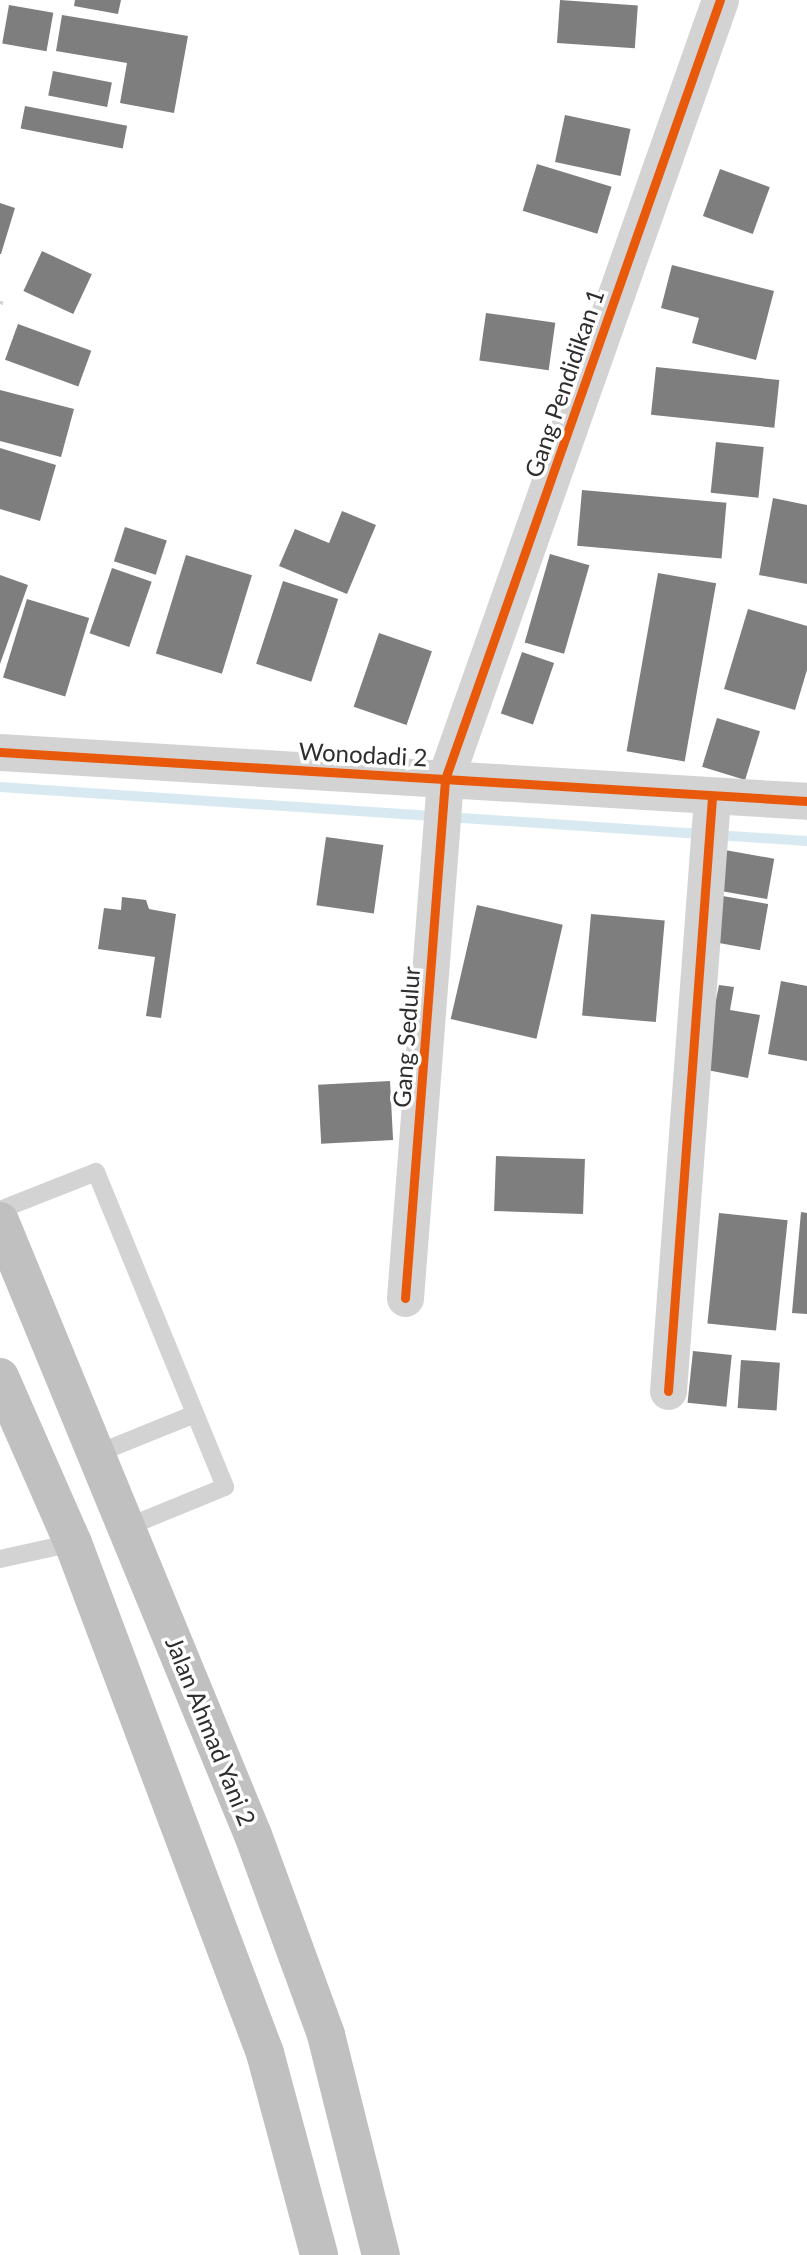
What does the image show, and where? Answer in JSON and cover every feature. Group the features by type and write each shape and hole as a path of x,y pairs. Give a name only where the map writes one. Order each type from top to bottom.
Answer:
{"highway":[{"name":"Jalan Ahmad Yani 2","path":"0,1221 253,1835 326,2035 381,2255"},
{"path":"0,1377 72,1543 265,2053 319,2255"}],"street":[{"name":"Gang Pendidikan 1","path":"445,779 720,0"},
{"name":"Wonodadi 2","path":"0,752 712,798 807,801"},
{"name":"Gang Sedulur","path":"405,1298 445,779"},
{"path":"668,1391 712,798"}],"lane":[{"path":"0,1210 96,1172 225,1487 127,1527"},
{"path":"96,1454 195,1413"},
{"path":"0,1559 72,1543"}],"building":[{"path":"75,0 121,0 118,14 74,6"},
{"path":"560,0 638,5 635,48 557,43"},
{"path":"9,5 53,13 47,51 2,43"},
{"path":"62,15 188,36 174,113 120,103 127,63 56,51"},
{"path":"53,71 112,82 107,107 48,96"},
{"path":"25,106 127,126 123,148 21,129"},
{"path":"565,115 631,129 621,176 555,162"},
{"path":"537,164 612,187 597,234 523,211"},
{"path":"720,169 770,187 753,234 703,216"},
{"path":"0,203 15,208 1,254 0,254"},
{"path":"42,251 92,274 73,314 23,291"},
{"path":"672,265 774,291 756,360 692,343 699,318 661,308"},
{"path":"486,313 555,323 549,370 479,361"},
{"path":"18,324 91,351 78,386 5,360"},
{"path":"656,367 779,380 774,428 651,415"},
{"path":"0,390 74,409 61,457 0,441"},
{"path":"716,442 764,447 758,498 711,493"},
{"path":"0,448 56,465 40,521 0,509"},
{"path":"582,490 726,503 722,558 577,546"},
{"path":"773,498 807,505 807,584 759,575"},
{"path":"342,511 376,525 347,594 279,566 295,529 329,543"},
{"path":"125,527 167,541 156,575 114,561"},
{"path":"550,554 589,565 564,654 525,642"},
{"path":"186,555 252,575 222,674 156,653"},
{"path":"112,568 152,582 129,647 90,633"},
{"path":"658,573 716,583 685,761 627,751"},
{"path":"0,575 28,585 0,664"},
{"path":"283,581 338,599 311,682 256,664"},
{"path":"27,599 89,618 65,696 3,677"},
{"path":"748,609 807,626 807,670 795,710 724,689"},
{"path":"379,633 432,651 407,725 354,707"},
{"path":"522,652 554,663 533,725 501,713"},
{"path":"717,718 760,731 745,780 702,767"},
{"path":"326,837 383,845 374,913 316,905"},
{"path":"725,850 774,859 767,899 718,890"},
{"path":"717,895 768,904 760,950 709,941"},
{"path":"122,897 146,900 149,909 176,914 161,1018 146,1016 155,957 98,949 104,908 121,910"},
{"path":"477,905 563,925 536,1039 451,1019"},
{"path":"591,914 665,920 656,1022 582,1016"},
{"path":"781,981 807,986 807,1061 768,1054"},
{"path":"719,985 734,987 730,1010 760,1015 748,1078 702,1069"},
{"path":"390,1081 393,1140 321,1144 318,1085"},
{"path":"496,1156 585,1159 583,1214 494,1211"},
{"path":"801,1212 807,1213 807,1314 792,1313"},
{"path":"719,1213 788,1220 776,1331 707,1323"},
{"path":"693,1351 732,1355 726,1407 688,1403"},
{"path":"741,1360 780,1363 777,1411 738,1408"}],"waterway":[{"path":"0,787 701,834"},
{"path":"716,835 807,841"}],"cycle path":[{"path":"405,1298 445,779 720,0"},
{"path":"0,752 807,801"},
{"path":"668,1391 712,798"}]}
